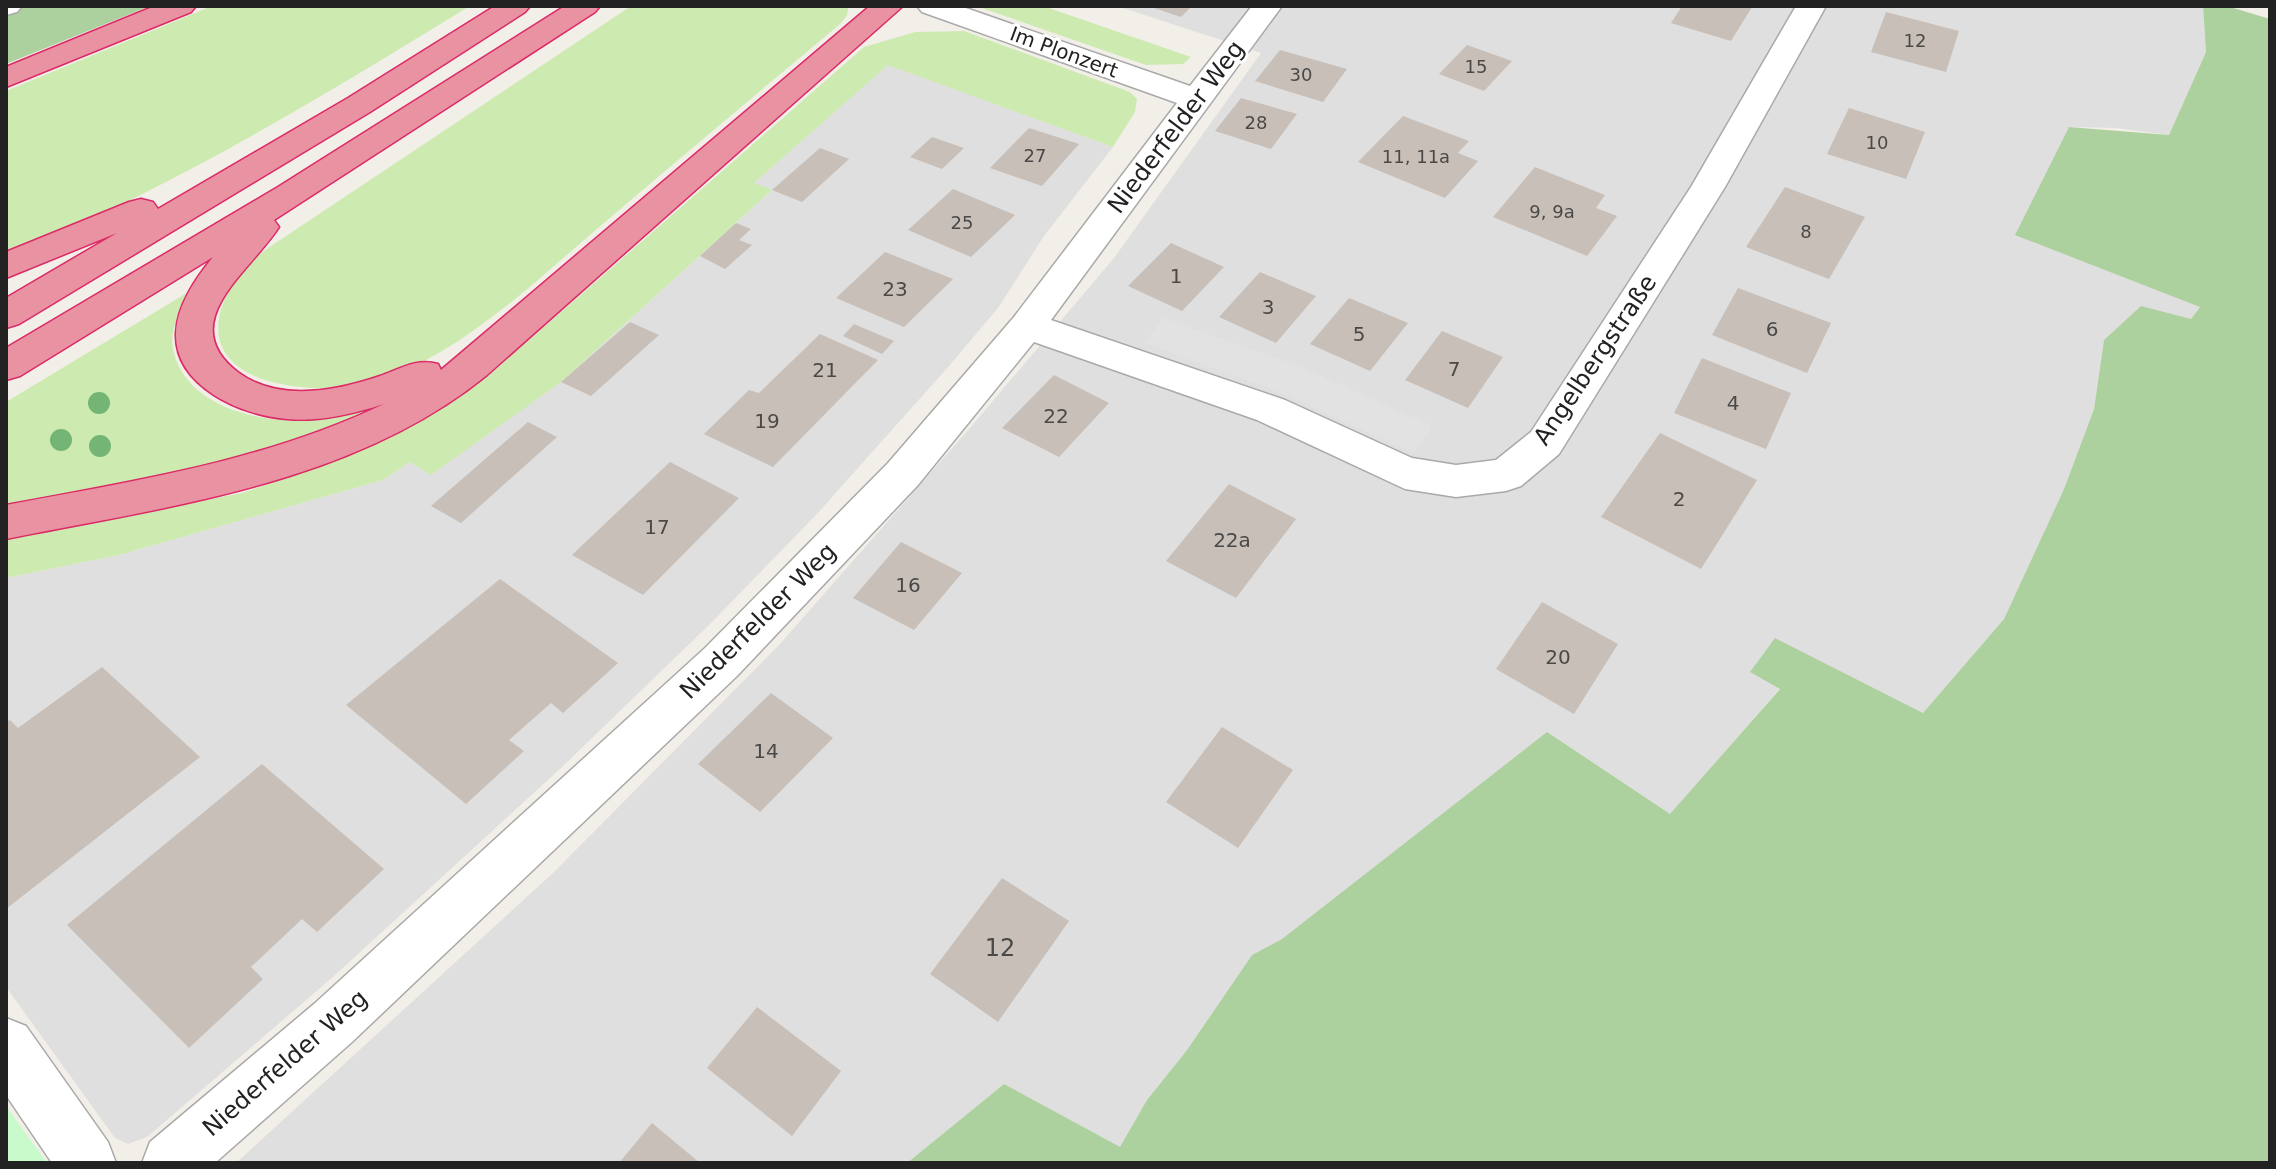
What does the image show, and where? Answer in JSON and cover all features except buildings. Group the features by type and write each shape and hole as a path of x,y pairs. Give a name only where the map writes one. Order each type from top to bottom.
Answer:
{"highway":[{"path":"6,78 181,6"},
{"path":"6,315 283,150 515,6"},
{"path":"6,366 290,195 585,6"},
{"path":"6,522 254,471 341,442 413,408 489,354 527,315 888,6"},
{"path":"6,266 283,150"},
{"path":"290,195 217,278 201,303 194,326 194,345 204,366 225,386 256,399 290,406 328,404 367,396 397,386 462,355 527,315"}],"street":[{"name":"Im Plonzert","path":"932,6 1196,99"},
{"name":"Niederfelder Weg","path":"171,1163 333,1023 721,662 903,474 1027,326 1267,6"},
{"name":"Angelbergstraße","path":"1027,326 1271,410 1405,473 1456,481 1506,475 1545,443 1708,187 1811,6"},
{"path":"6,1046 87,1163"}],"shaded area":[{"path":"1117,6 2203,6 2206,52 2169,135 2116,128 2069,127 2201,306 2191,319 2104,340 2094,409 2064,489 2004,619 1923,713 1775,638 1780,688 1671,814 1282,939 1252,955 1187,1050 1147,1100 1120,1148 1004,1084 907,1163 236,1163 554,872 779,645 1114,258 1261,53"},
{"path":"888,64 1113,147 1044,236 998,308 949,366 816,515 709,625 561,768 334,976 147,1137 128,1144 115,1138 6,987 6,578 119,555 383,480 410,462 561,382 771,191 753,184"},
{"path":"1163,318 1301,367 1432,426 1413,453 1284,394 1145,343"}],"green space":[{"path":"6,6 150,6 6,64"},
{"path":"212,6 470,6 243,141 126,202 6,255 6,91"},
{"path":"631,6 848,6 848,10 839,25 519,296 457,342 426,360 394,375 361,385 307,388 259,378 240,368 225,353 219,334 221,309 232,287 259,254"},
{"path":"976,6 1043,6 1191,57 1183,64 1146,65"},
{"path":"2203,6 2227,6 2270,19 2270,1163 907,1163 1004,1084 1120,1147 1147,1100 1187,1050 1252,955 1282,939 1547,732 1670,814 1780,689 1750,672 1775,638 1923,713 2004,619 2064,489 2094,409 2104,340 2141,306 2191,319 2200,307 2015,235 2069,127 2169,135 2206,52"},
{"path":"964,31 1130,92 1137,99 1135,112 1113,147 888,65 754,183 772,190 561,382 431,475 410,462 383,480 119,555 6,578 6,539 242,493 352,455 425,419 495,370 864,47 915,32"},
{"path":"190,291 174,326 173,349 189,381 216,402 250,415 285,420 323,418 383,406 338,425 245,455 6,505 6,402"},
{"path":"6,1106 47,1163 6,1163"}]}
